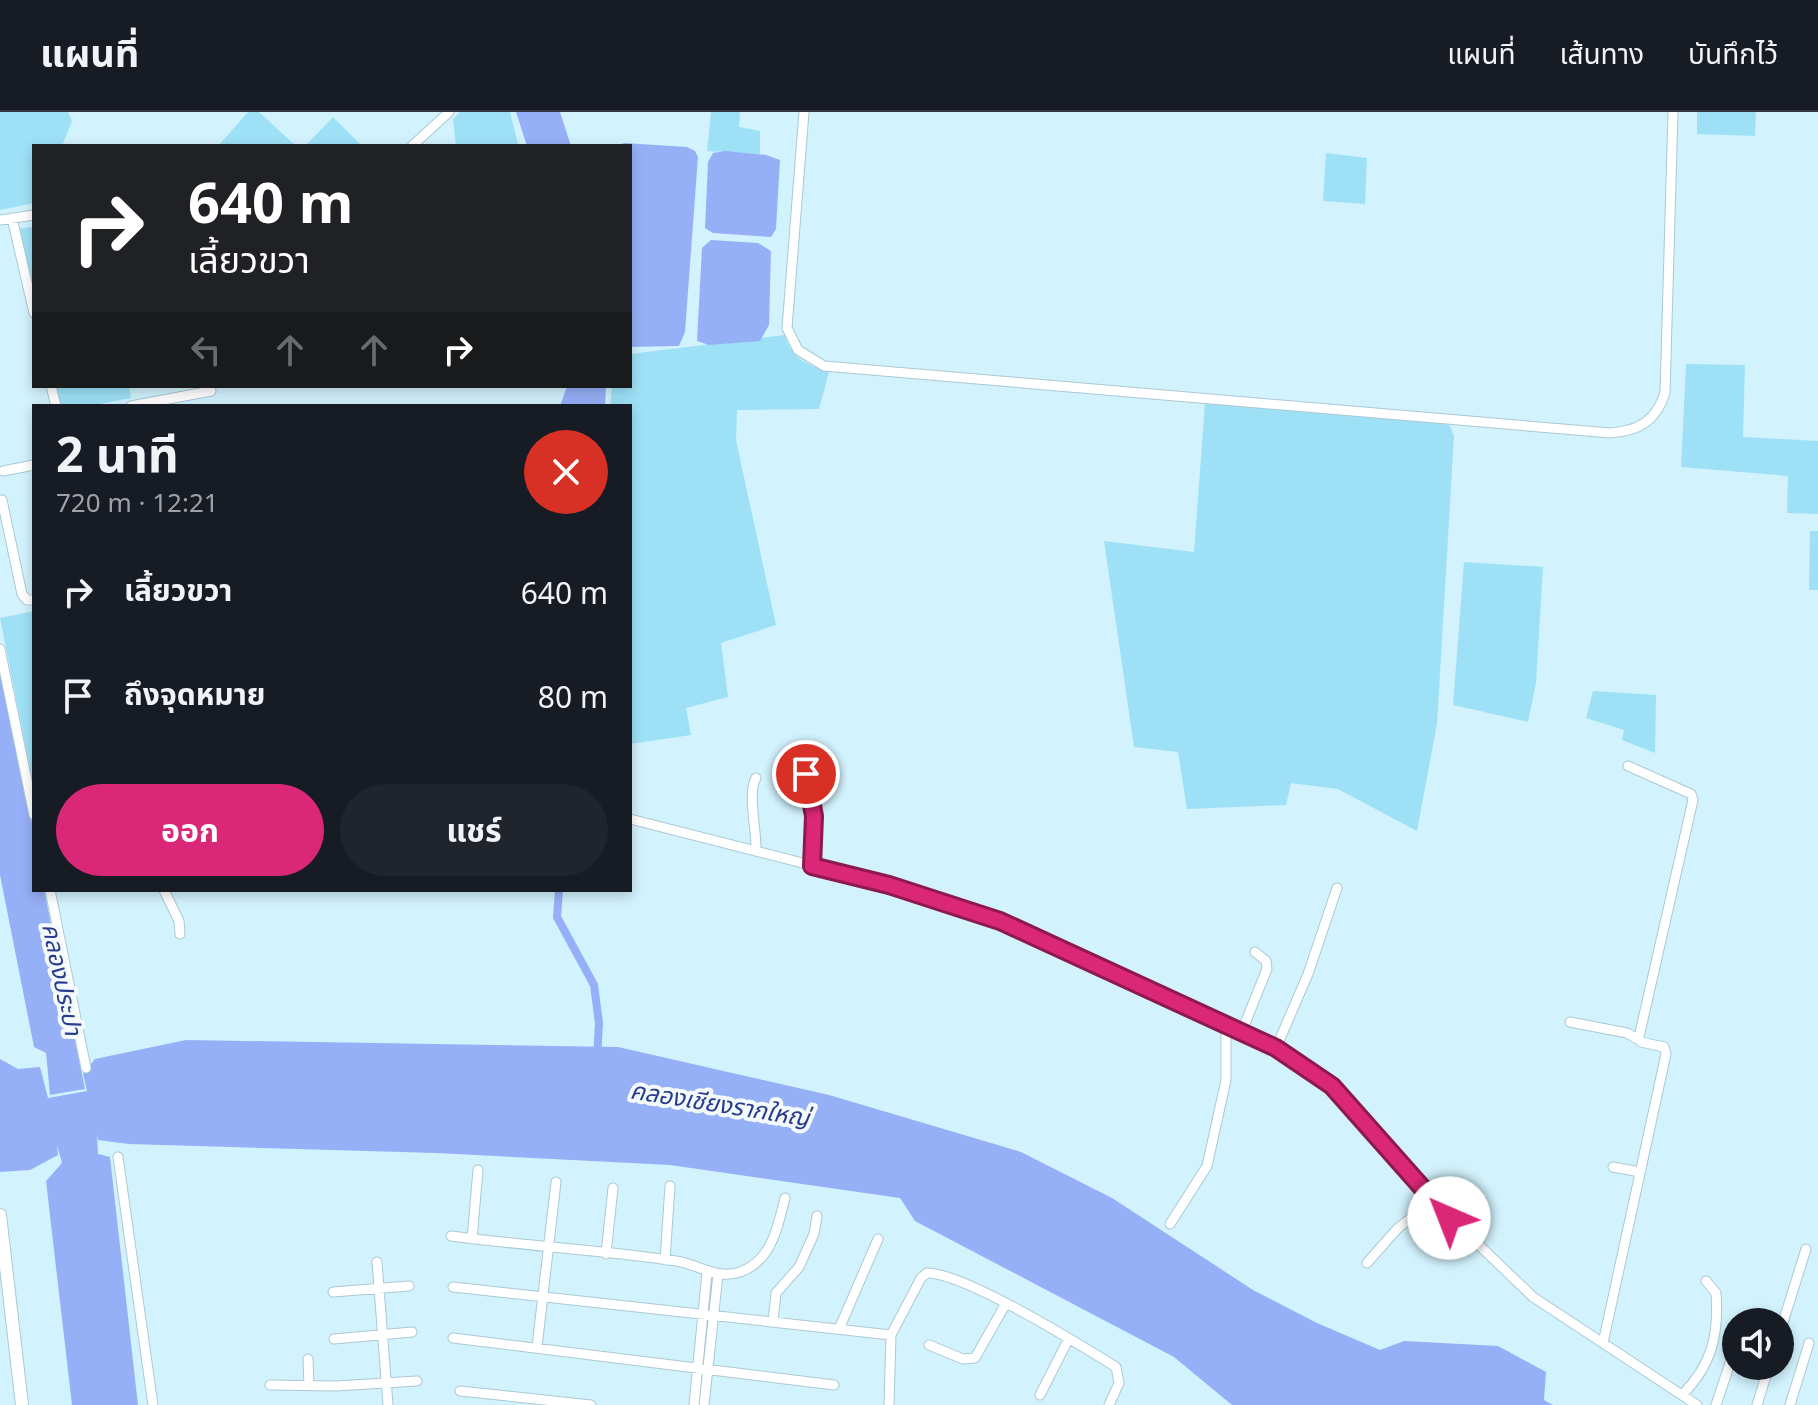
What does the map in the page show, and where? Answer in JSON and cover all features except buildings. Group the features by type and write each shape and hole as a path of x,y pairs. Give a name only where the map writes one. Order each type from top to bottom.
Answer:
{"highway":[{"path":"0,1215 22,1405"}],"street":[{"path":"414,144 449,112"},
{"path":"804,112 787,328 798,350 824,366 1610,433 1635,429 1651,420 1665,393 1673,112"},
{"path":"0,220 32,215"},
{"path":"12,218 32,304"},
{"path":"142,404 211,391"},
{"path":"3,471 32,465"},
{"path":"2,500 22,594 27,600 32,600"},
{"path":"0,649 32,806"},
{"path":"1628,766 1691,794 1693,800 1639,1040"},
{"path":"806,774 814,816 812,866"},
{"path":"756,778 751,793 757,821 756,851"},
{"path":"632,820 889,885 1000,921 1276,1048 1332,1086 1433,1201 1533,1297 1697,1405"},
{"path":"1276,1048 1308,974 1337,888"},
{"path":"50,892 86,1068"},
{"path":"165,892 179,921 180,934"},
{"path":"1242,1031 1267,969 1265,959 1255,952"},
{"path":"1570,1022 1627,1033 1666,1051 1603,1343"},
{"path":"1170,1224 1207,1166 1226,1080 1226,1025"},
{"path":"118,1157 153,1405"},
{"path":"1613,1167 1640,1172"},
{"path":"472,1239 478,1170"},
{"path":"537,1347 556,1182"},
{"path":"665,1260 670,1186"},
{"path":"606,1254 613,1188"},
{"path":"451,1236 665,1260 686,1263 712,1273 739,1273 767,1251 776,1236 785,1198"},
{"path":"1367,1263 1398,1228 1433,1201"},
{"path":"773,1321 776,1293 799,1267 814,1234 817,1216"},
{"path":"843,1330 878,1239"},
{"path":"1788,1308 1806,1249"},
{"path":"377,1262 388,1405"},
{"path":"704,1405 703,1367 712,1273"},
{"path":"889,1405 891,1335 927,1273 976,1290 1116,1367 1119,1383 1109,1405"},
{"path":"1682,1395 1696,1380 1716,1340 1716,1293 1706,1281"},
{"path":"333,1292 409,1286"},
{"path":"453,1287 891,1335"},
{"path":"929,1345 963,1359 975,1358 1005,1305"},
{"path":"334,1339 412,1332"},
{"path":"453,1338 834,1385"},
{"path":"1040,1395 1068,1340"},
{"path":"1790,1405 1809,1343"},
{"path":"308,1359 309,1386"},
{"path":"694,1405 703,1367"},
{"path":"1716,1405 1724,1380"},
{"path":"1757,1405 1765,1380"},
{"path":"270,1385 417,1381"},
{"path":"460,1391 529,1402 591,1405"}],"shaded area":[{"path":"0,112 68,112 72,121 63,144 32,144 32,203 0,210"},
{"path":"248,112 259,112 294,144 220,144"},
{"path":"460,112 510,112 518,144 456,144 453,119"},
{"path":"711,112 740,112 739,127 760,131 760,154 707,151"},
{"path":"1697,112 1756,112 1755,136 1697,134"},
{"path":"333,117 360,144 307,144"},
{"path":"1326,153 1367,158 1365,204 1323,201"},
{"path":"32,227 32,305 14,229"},
{"path":"785,335 796,355 829,372 819,409 737,410 736,440 776,625 721,643 728,697 686,708 691,735 632,744 632,404 610,404 612,388 632,388 632,354"},
{"path":"1686,364 1745,365 1743,437 1818,441 1818,514 1787,513 1788,476 1681,467"},
{"path":"52,388 129,388 131,398 100,404 56,404"},
{"path":"1205,403 1441,421 1450,426 1454,436 1437,724 1417,831 1338,789 1291,783 1286,805 1187,809 1178,752 1134,747 1104,541 1194,552"},
{"path":"1810,531 1818,531 1818,590 1809,590"},
{"path":"1464,562 1543,567 1536,683 1528,722 1453,705"},
{"path":"32,611 32,778 0,618"},
{"path":"1593,691 1656,695 1655,753 1622,740 1624,730 1586,718"}],"water":[{"path":"516,112 560,112 570,144 526,144"},
{"path":"624,143 687,147 695,151 698,157 685,332 679,346 632,347 632,144 622,144"},
{"path":"725,151 766,155 780,160 776,229 771,237 713,233 705,228 708,162 713,153"},
{"path":"711,240 758,243 771,251 769,325 760,341 709,345 697,341 702,248"},
{"path":"566,388 606,388 605,404 561,404"},
{"path":"0,673 32,823 32,892 44,892 85,1089 50,1095 46,1053 34,1047 0,875"},
{"name":"คลองเชียงรากใหญ่","path":"186,1040 618,1047 829,1095 1021,1152 1112,1198 1253,1290 1317,1323 1380,1350 1404,1341 1498,1346 1546,1372 1544,1400 1553,1405 1232,1405 1174,1357 915,1221 900,1198 670,1165 436,1153 129,1144 98,1140 97,1135 98,1154 110,1157 138,1405 72,1405 46,1181 62,1163 57,1145 58,1155 30,1170 0,1172 0,1059 18,1069 40,1067 48,1098 87,1091 83,1074 95,1059"}],"waterway":[{"path":"559,892 557,917 594,985 599,1023 597,1057"}],"route":[{"path":"806,774 814,816 812,866 889,885 1000,921 1276,1048 1332,1086 1449,1218"}],"water label":[{"name":"คลองประปา","path":"63,979"}]}
